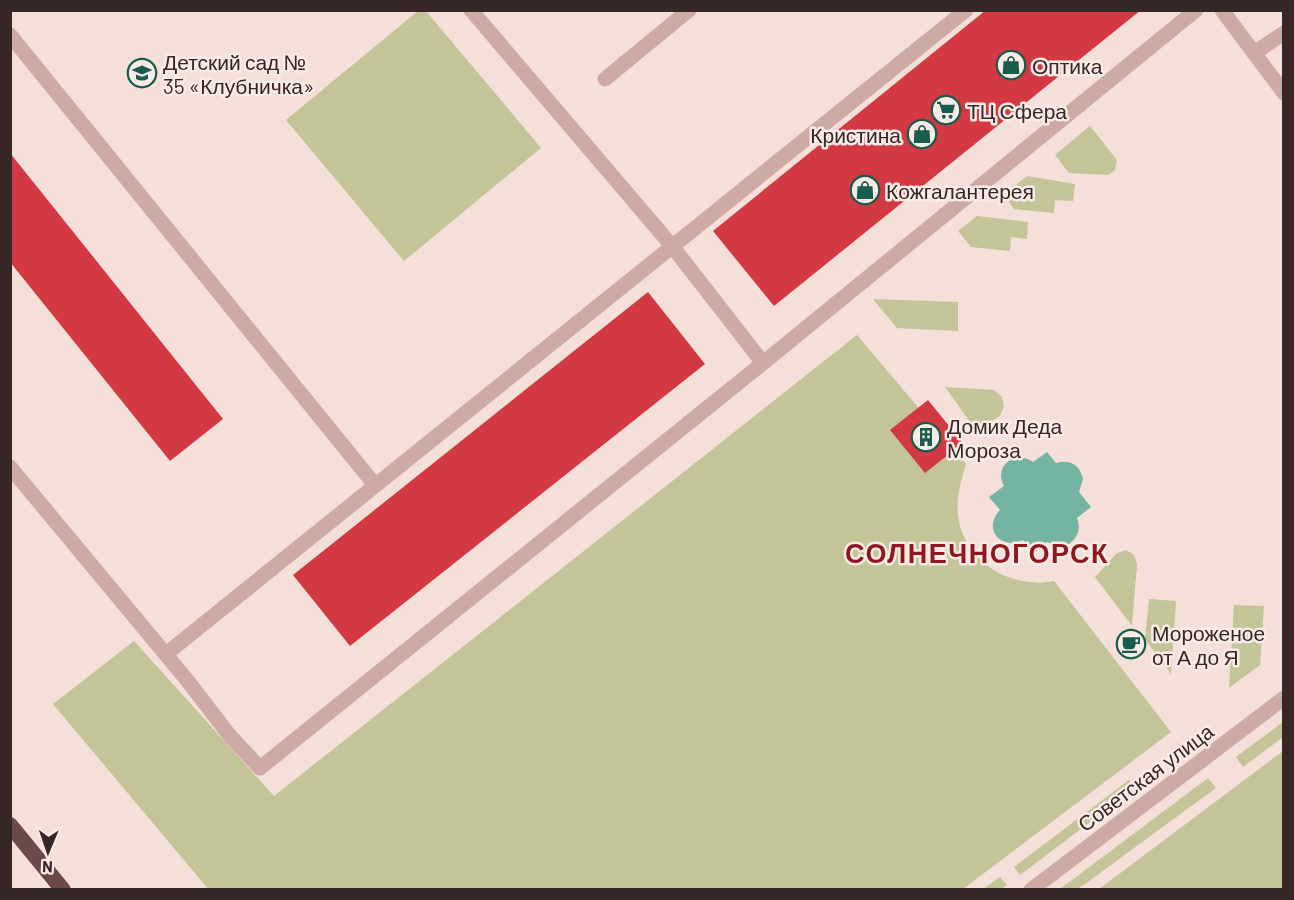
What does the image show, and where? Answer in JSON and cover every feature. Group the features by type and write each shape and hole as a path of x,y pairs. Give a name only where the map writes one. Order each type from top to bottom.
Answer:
{"highway":[{"path":"10,825 63,890"}],"street":[{"path":"471,10 672,246 764,363"},
{"path":"605,79 689,10"},
{"path":"166,654 966,10"},
{"path":"10,467 166,654 231,736 261,768 764,363 1196,10"},
{"path":"1222,10 1284,93"},
{"path":"1254,54 1284,33"},
{"path":"10,35 375,485"},
{"name":"Советская улица","path":"1031,890 1284,698"}],"green space":[{"path":"419,10 426,11 541,148 404,261 286,120"},
{"path":"1090,126 1117,160 1115,170 1108,175 1069,173 1055,155"},
{"path":"1027,176 1075,184 1073,201 1055,200 1054,213 1014,209 1004,195"},
{"path":"977,216 1028,222 1027,239 1011,237 1010,251 971,247 958,231"},
{"path":"873,299 958,302 958,331 897,328"},
{"path":"857,335 966,464 959,489 958,515 969,546 992,569 1006,576 1038,583 1054,581 1171,732 963,889 209,890 53,704 134,641 274,796"},
{"path":"945,387 994,390 1002,397 1004,406 1000,416 976,430"},
{"path":"1126,550 1134,555 1137,564 1132,626 1095,577 1117,553"},
{"path":"1149,599 1176,601 1171,674 1145,639"},
{"path":"1234,605 1264,606 1260,665 1229,688"},
{"path":"1283,722 1283,737 1243,767 1236,757"},
{"path":"1283,751 1283,889 1099,889"},
{"path":"1208,778 1216,788 1078,889 1060,889"},
{"path":"1129,780 1135,788 1020,875 1014,867"},
{"path":"1000,877 1007,885 1001,889 983,889"}],"water":[{"path":"1047,452 1056,463 1066,462 1077,467 1083,479 1079,492 1091,507 1077,518 1078,532 1069,544 1057,546 1047,542 1033,553 1023,540 1008,543 996,536 993,524 1000,510 989,497 1004,486 1001,478 1002,472 1008,462 1020,458 1033,462"}],"building":[{"path":"986,10 1141,10 774,306 713,231"},
{"path":"10,153 223,419 170,461 10,262"},
{"path":"648,292 705,364 350,646 293,575"},
{"name":"Домик Деда Мороза","path":"928,400 963,443 925,473 890,430"}],"place":[{"name":"Оптика","path":"1011,65"},
{"name":"Детский сад № 35 «Клубничка»","path":"142,73"},
{"name":"ТЦ Сфера","path":"946,110"},
{"name":"Кристина","path":"922,134"},
{"name":"Кожгалантерея","path":"865,190"},
{"name":"Домик Деда Мороза","path":"926,437"},
{"name":"Мороженое от А до Я","path":"1131,644"}],"district":[{"name":"СОЛНЕЧНОГОРСК","path":"977,552"}]}
